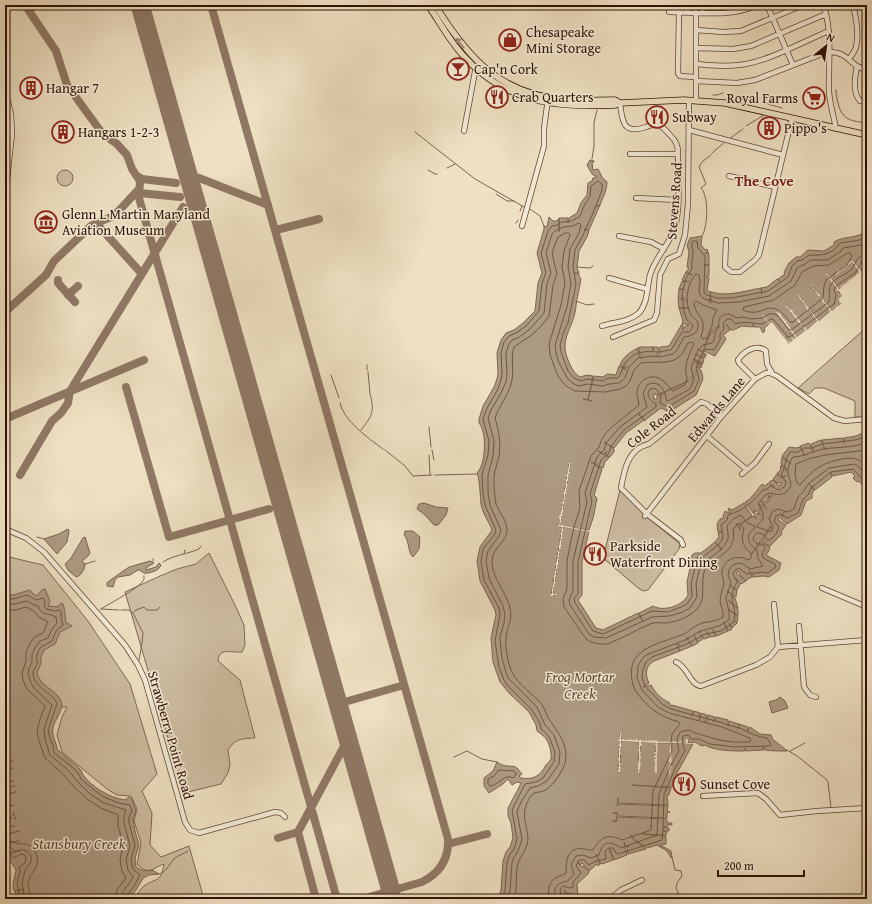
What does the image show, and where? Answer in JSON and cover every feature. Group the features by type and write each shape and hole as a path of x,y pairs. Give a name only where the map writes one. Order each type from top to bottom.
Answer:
{"main road":[{"path":"428,5 453,43 490,79 506,89 525,97 582,106 690,100 725,103 867,135"},
{"path":"435,5 477,65"}],"street":[{"path":"670,5 669,12 731,13 746,10 758,5"},
{"path":"687,5 687,12"},
{"path":"702,12 703,5"},
{"path":"767,5 793,65"},
{"path":"696,30 734,32 750,28 803,5"},
{"path":"823,5 829,31 830,100 836,129"},
{"path":"849,59 855,49 856,42 856,21 852,5"},
{"path":"679,12 678,73 680,76 696,79 743,82 762,78 820,53 829,52 839,52 857,66 867,70"},
{"path":"696,12 696,100"},
{"path":"696,48 741,48 756,44 826,14"},
{"path":"696,64 739,66 763,59 829,31"},
{"path":"464,131 477,65"},
{"path":"857,66 855,81 856,95 860,101 867,102"},
{"path":"5,88 11,114 12,134 5,199"},
{"path":"5,99 9,121 5,172"},
{"path":"522,226 544,146 548,100"},
{"name":"Stevens Road","path":"613,337 654,320 657,313 660,275 668,259 679,254 681,250 685,235 688,207 690,100"},
{"path":"602,326 621,322 637,314 644,305 653,267 672,235 677,223 678,154 676,142 661,126 654,124 636,130 630,129 624,125 621,116 620,103"},
{"path":"726,240 725,267 731,272 740,272 759,255 792,118"},
{"path":"689,130 783,155"},
{"path":"630,154 678,154"},
{"path":"729,176 775,187"},
{"path":"636,198 678,200"},
{"path":"619,236 654,242 664,249"},
{"path":"609,278 647,289"},
{"path":"755,379 739,363 738,360 744,353 756,348 761,348 766,351 767,364 772,374 777,376 834,418 845,421 867,419"},
{"name":"Edwards Lane","path":"646,515 721,417 755,379 764,374 772,374"},
{"name":"Cole Road","path":"646,515 621,488 626,467 631,457 638,449 649,444 701,402 707,404 721,417"},
{"path":"707,436 746,469"},
{"path":"742,474 751,466 769,444"},
{"path":"646,515 681,540 682,544"},
{"name":"Strawberry Point Road","path":"5,529 26,538 44,552 134,658 145,680 188,828 192,831 199,832 275,812 281,813 285,817"},
{"path":"822,588 867,607"},
{"path":"676,662 683,666 695,684 701,686 756,665 770,657 778,647 774,604"},
{"path":"799,626 804,687 810,695 816,697"},
{"path":"778,647 867,640"},
{"path":"703,796 758,794 766,799 780,815 867,808"},
{"path":"610,899 621,890 642,880"}],"shaded area":[{"path":"65,170 72,175 73,178 68,185 65,186 58,181 57,178 62,171"},
{"path":"867,327 867,417 855,417 855,401 824,388 815,388 809,394 798,388"},
{"path":"620,490 652,521 680,544 679,549 648,590 643,591 638,588 603,558"},
{"path":"209,553 244,625 245,645 242,652 223,652 218,661 240,680 255,738 236,741 228,750 230,764 228,773 221,784 184,793 125,592 177,569 196,564"},
{"path":"5,556 43,565 88,621 130,684 157,774 142,791 152,813 150,845 161,857 189,846 204,899 134,899 144,886 160,877 164,864 148,871 141,868 137,864 141,843 134,821 137,809 131,796 117,795 107,789 62,752 57,735 62,717 67,707 60,707 41,684 36,675 14,596 5,595"}],"water":[{"name":"Frog Mortar Creek","path":"590,160 594,161 592,162 593,170 598,169 602,177 607,182 607,185 604,196 589,230 584,229 589,231 579,251 577,268 579,273 574,273 579,274 581,279 574,315 567,334 565,347 569,362 576,374 580,377 587,375 593,376 588,400 594,376 603,377 607,374 616,375 619,366 625,370 627,366 625,368 620,365 623,360 630,353 638,348 640,347 658,347 657,356 660,354 659,348 669,346 682,324 683,330 684,327 689,325 682,323 683,321 678,299 684,299 684,301 687,301 685,298 678,298 679,289 682,281 689,282 682,280 689,268 687,267 689,252 687,245 690,238 702,236 701,245 705,250 707,249 709,255 709,276 706,276 709,278 707,291 724,294 767,287 777,279 780,282 778,279 785,274 784,272 789,263 796,257 800,257 808,250 824,251 834,245 834,242 838,240 863,234 867,231 867,260 861,273 853,261 835,273 852,262 859,272 842,286 838,283 841,287 839,289 826,273 842,296 838,299 841,303 838,306 834,302 837,306 832,311 812,285 811,286 830,311 819,321 799,295 798,296 817,321 807,330 788,306 806,330 797,337 779,313 778,315 796,338 794,339 789,333 794,340 788,344 772,322 764,328 765,331 763,333 760,327 754,327 753,324 753,327 742,326 731,330 726,324 730,330 723,335 726,339 715,356 704,351 707,341 703,351 697,349 706,354 706,356 702,354 705,358 695,354 704,359 703,363 693,359 703,364 702,365 695,362 702,366 701,368 696,366 700,369 686,382 657,395 653,395 655,400 657,399 657,396 689,381 701,370 703,379 696,395 669,412 661,408 645,421 640,414 638,414 644,420 626,433 614,448 604,442 614,449 614,452 610,457 605,455 607,451 604,454 598,451 609,458 605,462 603,468 597,466 596,464 596,466 602,469 594,495 597,498 594,515 589,530 560,526 569,464 559,525 557,525 562,527 551,596 557,595 553,594 563,527 589,531 582,562 582,595 578,600 596,628 603,630 638,613 643,622 639,613 653,606 657,608 667,608 682,602 688,595 687,582 691,564 700,566 692,563 690,560 692,555 695,553 701,553 719,537 718,533 723,531 718,532 717,524 720,519 724,518 723,516 725,511 731,514 728,510 729,508 733,511 732,510 744,503 752,516 738,525 736,523 740,530 739,526 753,516 757,519 754,516 757,513 761,515 758,512 763,506 767,509 764,505 772,495 770,497 768,495 769,498 765,503 761,501 764,504 762,506 759,504 761,507 756,512 753,510 755,513 754,514 745,502 750,499 762,484 765,486 768,483 774,488 769,482 773,480 779,486 782,483 777,483 773,479 777,474 782,478 786,476 781,477 777,473 780,471 781,465 786,469 781,464 782,457 791,464 782,456 789,447 800,447 805,456 800,446 809,443 814,453 811,444 821,440 825,450 822,440 843,438 844,443 844,438 860,434 867,435 867,490 859,481 857,482 853,478 855,476 851,472 833,476 830,472 832,477 815,490 813,488 812,498 806,501 801,515 787,524 781,519 785,511 778,520 786,525 781,532 782,534 770,546 762,541 771,527 769,526 770,527 751,555 761,542 770,547 766,555 781,563 779,570 769,577 754,577 749,570 753,577 741,584 734,578 740,585 737,590 730,585 737,591 736,597 727,591 735,598 738,608 728,600 738,609 738,616 728,609 738,617 737,623 732,628 729,623 732,629 729,631 724,623 728,631 717,636 712,629 716,636 711,637 706,631 710,637 704,639 700,631 699,633 703,639 698,642 694,635 698,643 693,646 687,637 692,646 680,651 654,661 647,668 646,674 649,683 643,687 651,685 658,695 668,702 667,703 669,702 671,706 693,711 692,716 694,711 700,713 699,721 701,713 707,715 705,722 707,721 708,715 715,717 714,722 716,717 728,720 728,726 729,721 748,727 747,732 750,727 760,734 771,735 773,740 787,751 765,750 764,748 764,750 745,751 745,748 744,751 724,750 705,745 702,746 695,742 688,743 688,739 686,743 621,740 620,733 618,772 620,772 621,741 639,742 638,773 641,742 656,742 655,773 657,743 670,743 669,774 672,743 693,744 676,773 677,774 672,787 632,785 671,788 669,795 667,795 668,805 618,803 618,798 617,806 618,804 668,806 667,812 670,812 667,813 667,818 618,816 617,813 616,821 612,821 616,822 617,817 667,819 667,823 672,823 672,825 667,825 667,827 664,827 669,828 669,831 663,831 667,832 666,835 642,834 666,836 666,844 660,845 671,851 672,857 671,858 667,851 657,845 647,848 633,839 646,849 628,854 627,848 629,846 626,847 624,842 627,855 614,860 610,849 609,852 611,853 613,860 602,864 596,854 600,864 598,866 596,864 577,884 578,896 572,895 572,893 567,894 578,897 578,899 566,899 559,897 562,899 498,899 501,890 503,861 513,838 511,823 508,816 508,808 521,783 517,782 512,785 508,779 489,793 484,786 484,778 493,771 497,762 506,766 513,766 517,768 522,774 519,776 521,778 533,778 541,772 550,760 551,755 548,742 537,731 536,725 529,712 500,682 493,662 491,638 496,615 495,610 480,581 477,561 480,547 492,530 482,507 477,473 480,469 484,456 484,440 479,419 483,406 497,379 497,353 501,340 506,333 514,330 535,311 538,283 542,273 537,253 544,226 547,227 549,217 553,221 556,221 559,218 568,218 568,223 569,218 577,213 581,203 587,195 588,183 592,181 593,178 597,177 592,174 587,165","holes":["738,571 746,581 736,573","582,863 589,871 583,866 582,867 580,865"]},
{"path":"424,503 436,507 448,508 446,515 438,525 434,525 417,509 419,504"},
{"path":"68,529 67,542 57,554 44,539"},
{"path":"405,531 413,531 420,537 419,549 413,557 404,535"},
{"path":"85,537 90,553 82,561 85,564 84,568 80,575 76,577 68,570 65,564 71,558"},
{"path":"150,561 154,563 146,568 146,570 156,567 159,563 161,565 157,570 152,572 144,573 138,570 130,575 118,577 115,580 113,587 107,586 109,581 129,567"},
{"name":"Stansbury Creek","path":"45,589 50,601 48,606 58,607 61,603 63,604 66,622 72,626 60,632 55,644 44,650 37,673 41,681 57,695 62,703 53,731 57,749 82,771 83,775 96,788 119,799 125,800 129,797 132,799 136,811 133,818 139,845 135,858 136,867 144,871 152,870 159,874 149,875 143,878 136,890 128,899 17,899 15,891 24,889 14,891 13,885 16,870 6,854 20,851 6,853 5,844 19,841 5,843 5,835 20,831 5,834 6,827 5,819 5,808 14,805 5,807 5,802 9,801 5,801 5,795 16,792 5,794 5,788 10,790 9,787 15,786 5,787 5,783 14,781 5,782 5,770 13,768 5,769 5,763 13,761 5,762 5,756 8,755 5,755 5,594 13,595 30,590 37,596 42,590","holes":["13,812 16,820 14,817 5,819 14,815"]},
{"path":"780,697 785,701 788,708 772,713 769,702"}],"pier":[{"path":"853,261 862,273 839,289 841,287 838,283 842,286 844,284 843,283 845,284 852,278 851,277 853,278 857,274 856,273 858,274 859,272 852,262 836,275 835,272 836,273 849,262"},
{"path":"827,273 844,296 840,299 843,303 788,346 772,324 765,329 772,322 789,344 790,342 786,336 791,342 793,340 789,334 794,339 796,338 776,312 781,314 783,317 782,318 787,321 786,323 789,324 789,327 790,326 793,332 794,331 793,333 796,334 795,335 797,337 806,330 804,330 805,329 803,327 802,328 803,326 798,322 792,312 790,312 790,309 788,310 788,307 786,308 785,306 788,306 791,310 792,309 804,327 806,326 805,327 807,330 817,321 797,296 800,294 799,295 803,301 804,300 805,304 807,303 806,305 809,307 808,308 813,314 815,313 814,315 819,321 830,312 829,310 828,311 829,309 827,306 825,307 826,306 824,303 822,303 823,302 821,299 820,300 821,298 814,289 813,290 812,286 821,295 820,296 822,299 824,298 825,303 827,302 826,303 832,311 837,306 834,302 838,306 841,304 838,299 842,296 841,294 839,295 841,293 838,290 836,291 837,289 833,286 835,285 830,282 829,277 826,274 824,274"},
{"path":"567,463 572,464 570,464 571,468 569,469 570,472 568,476 570,477 568,477 569,481 567,481 568,485 566,489 568,490 566,490 567,494 565,494 564,502 566,503 564,503 563,506 565,506 563,507 564,511 562,514 564,514 562,515 561,518 563,518 561,519 560,525 591,532 563,527 564,531 562,534 564,535 562,535 563,538 561,541 563,542 561,542 562,545 560,548 562,549 560,549 559,552 561,553 559,553 558,559 560,560 558,560 559,564 557,567 559,567 556,571 558,571 556,572 555,578 557,579 555,579 556,582 554,586 556,586 553,590 555,591 553,591 553,594 557,594 556,597 556,595 553,595 552,597 550,594 552,594 553,586 551,585 553,585 553,577 555,573 553,573 556,569 554,569 556,568 555,564 558,556 556,556 558,555 557,551 559,551 559,547 557,547 559,546 560,543 558,542 560,542 561,538 559,537 561,537 561,534 559,533 561,533 562,530 560,529 562,529 562,527 556,526 559,525 560,522 558,521 560,521 559,517 563,504 561,503 564,499 562,498 564,498 563,494 566,485 564,484 566,484 565,480 567,479 567,476 565,475 567,475 568,471 566,470 568,470 569,466"},
{"path":"619,733 621,733 621,740 636,739 639,741 640,739 642,741 682,741 682,743 685,743 686,739 688,739 688,743 696,744 693,748 693,744 672,743 672,760 670,765 672,766 670,771 671,775 668,774 668,766 670,763 668,763 670,762 668,760 670,758 668,757 670,757 670,743 657,743 657,773 654,773 654,759 656,759 654,756 656,755 654,752 656,752 656,743 641,742 640,773 637,773 637,765 639,762 637,761 639,761 639,742 621,741 621,772 617,772 619,768 617,768 619,767 619,764 617,763 619,763"}],"waterway":[{"path":"836,90 842,113 848,119 867,123"},
{"path":"713,95 723,93"},
{"path":"768,104 782,108"},
{"name":"Frog Mortar Creek","path":"592,159 594,146 594,123 597,110"},
{"path":"746,126 764,115"},
{"path":"729,139 743,129"},
{"path":"415,132 475,179 524,207"},
{"path":"712,153 725,142"},
{"path":"702,236 706,226 707,212 704,192 701,188 706,184 699,167 702,162 711,155"},
{"path":"447,168 455,164"},
{"path":"428,170 437,174"},
{"path":"496,194 507,201 514,201"},
{"path":"520,211 522,206"},
{"name":"Frog Mortar Creek","path":"530,209 540,216 544,226"},
{"path":"577,267 590,268 593,266"},
{"path":"576,301 587,305 594,304"},
{"path":"367,365 367,370"},
{"path":"368,372 370,393"},
{"path":"331,375 339,398"},
{"path":"361,430 372,414 370,394"},
{"path":"340,403 342,410 351,423 383,449"},
{"path":"429,427 431,447"},
{"path":"385,450 404,465 413,476 432,475"},
{"path":"432,450 434,460"},
{"path":"429,455 430,475"},
{"path":"435,475 477,474"},
{"path":"37,537 44,539"},
{"path":"163,562 199,549 201,546"},
{"path":"184,554 185,550"},
{"path":"85,564 95,561"},
{"path":"101,609 138,586 144,579"},
{"path":"134,612 144,607 147,610 157,610 160,607"},
{"path":"101,609 119,610"},
{"path":"121,610 129,610 133,613 143,633 139,660"},
{"path":"790,751 805,743"},
{"path":"787,750 826,779 828,782 831,808"},
{"name":"Frog Mortar Creek","path":"454,757 467,751 482,759 497,762"},
{"path":"159,874 161,874 172,861 188,851"},
{"name":"Frog Mortar Creek","path":"672,857 675,870 681,871 682,876 677,883 676,888 681,899"}],"taxiway":[{"path":"25,5 56,51 67,85 102,133 117,144 127,155 132,169 140,181 139,198 337,899"},
{"path":"211,5 448,839 445,859 434,874 422,882 362,899"},
{"path":"137,176 142,179 176,183"},
{"path":"199,178 268,205"},
{"path":"5,312 46,275 54,261 91,226 114,216 139,189"},
{"path":"139,193 180,197"},
{"path":"20,475 52,421 61,413 68,403 70,391 183,207"},
{"path":"276,230 319,219"},
{"path":"96,223 142,274"},
{"path":"58,280 58,283 75,302"},
{"path":"68,295 78,286"},
{"path":"5,419 144,360"},
{"path":"126,387 169,537 269,509"},
{"path":"348,701 404,685"},
{"path":"316,899 298,832 348,739"},
{"path":"278,838 298,832"},
{"path":"448,844 487,834"}],"runway":[{"path":"140,5 391,891"}],"place":[{"name":"Chesapeake Mini Storage","path":"510,40"},
{"name":"Cap'n Cork","path":"458,69"},
{"name":"Hangar 7","path":"31,88"},
{"name":"Crab Quarters","path":"497,97"},
{"name":"Royal Farms","path":"814,98"},
{"name":"Subway","path":"657,117"},
{"name":"Pippo's","path":"769,128"},
{"name":"Hangars 1-2-3","path":"63,132"},
{"name":"Glenn L Martin Maryland Aviation Museum","path":"46,222"},
{"name":"Parkside Waterfront Dining","path":"595,554"},
{"name":"Sunset Cove","path":"684,784"}],"district":[{"name":"The Cove","path":"764,180"}]}
